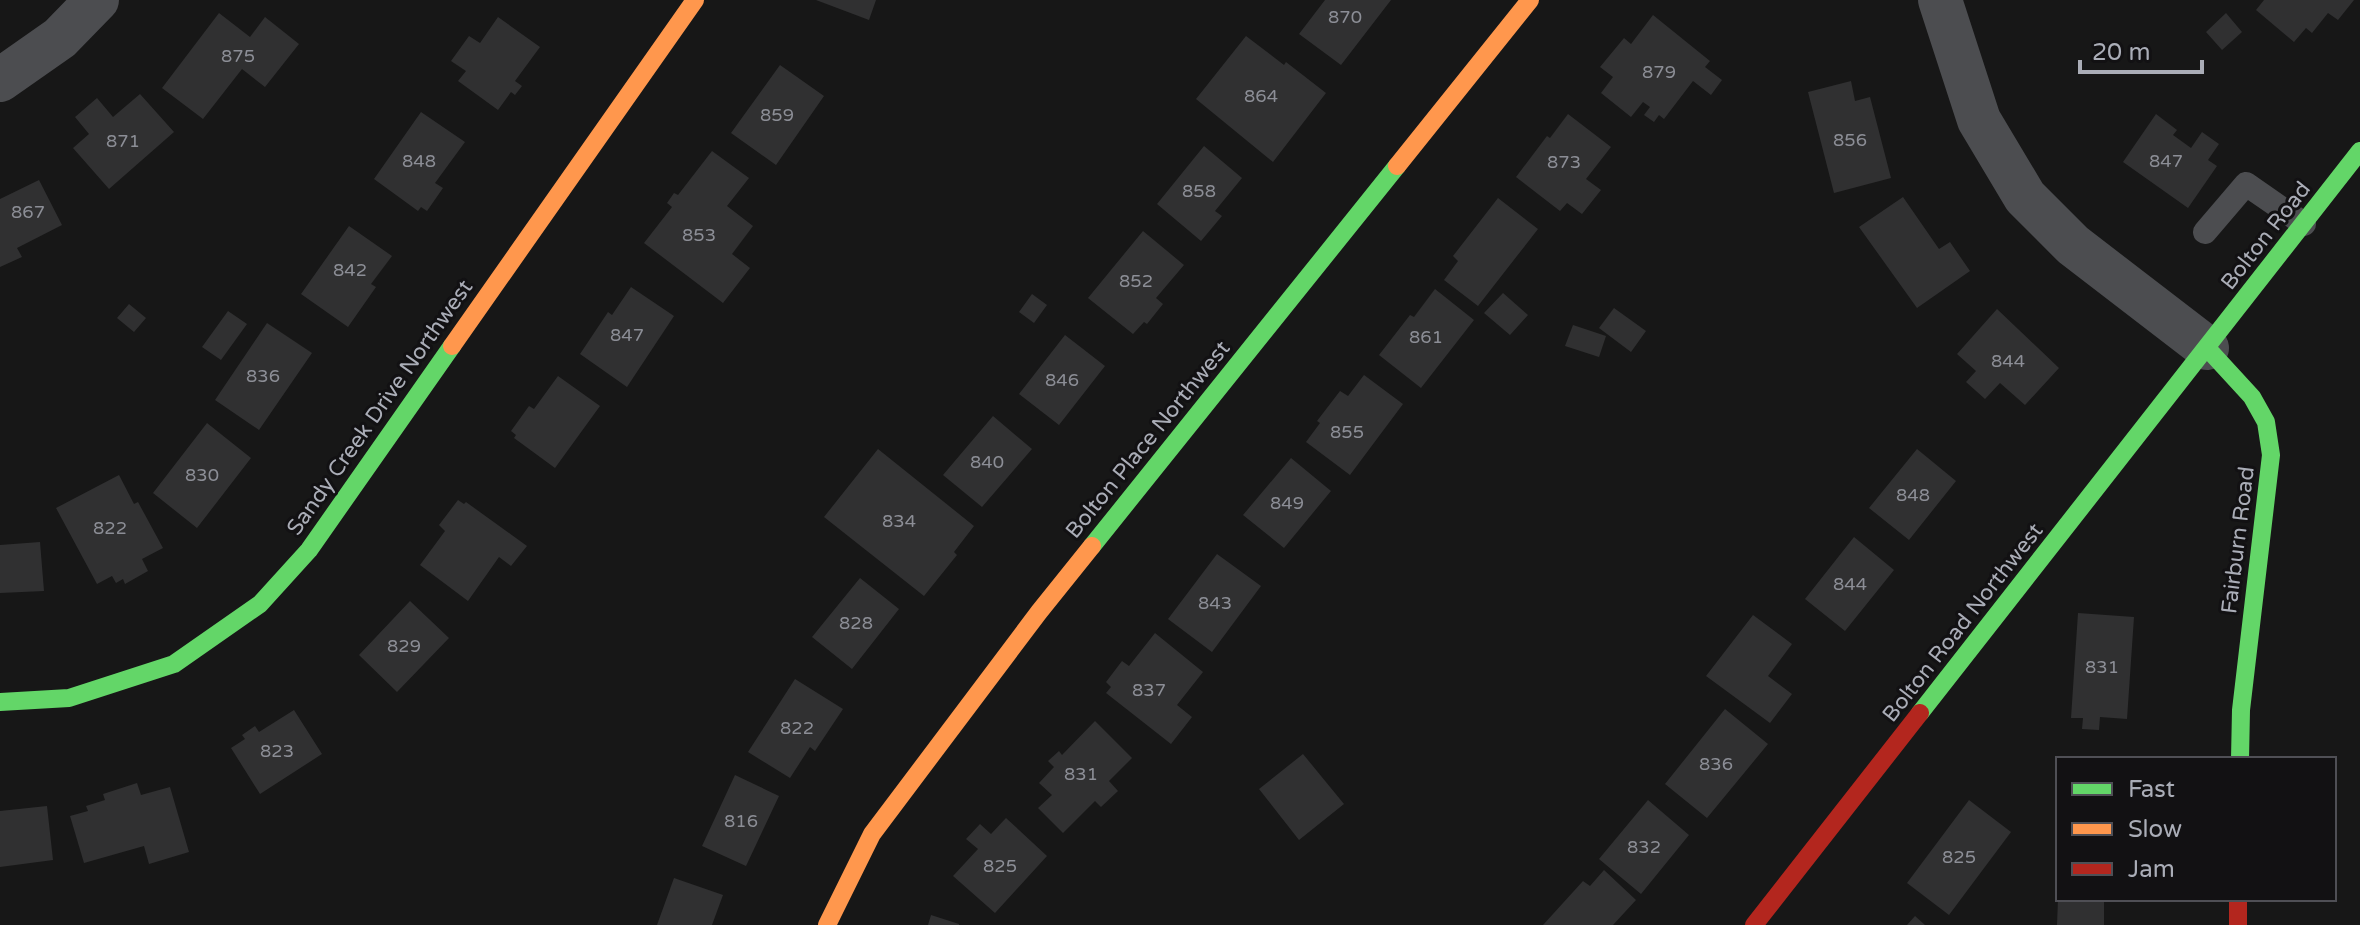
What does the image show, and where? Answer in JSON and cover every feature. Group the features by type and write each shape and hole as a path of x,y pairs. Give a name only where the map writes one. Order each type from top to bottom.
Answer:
{"street":[{"path":"0,80 60,38 97,0"},
{"name":"Sandy Creek Drive Northwest","path":"0,702 69,698 174,664 260,604 309,550 695,0"},
{"name":"Bolton Place Northwest","path":"827,925 872,834 1039,612 1530,0"},
{"path":"1940,0 1979,120 2025,197 2073,245 2207,348"},
{"name":"Bolton Road","path":"2207,348 2360,151"},
{"name":"Fairburn Road","path":"2207,348 2252,397 2266,422 2271,455 2241,710 2240,757"},
{"name":"Bolton Road Northwest","path":"1754,925 2207,348"},
{"path":"2238,901 2238,925"}],"lane":[{"path":"2205,232 2246,184 2304,224"}],"building":[{"path":"816,0 876,0 869,20"},
{"path":"1325,0 1391,0 1341,65 1299,34"},
{"path":"2264,0 2354,0 2338,20 2328,13 2312,33 2306,28 2294,42 2256,10"},
{"path":"219,13 250,37 265,17 299,44 265,87 242,69 203,119 162,88"},
{"path":"2226,13 2242,32 2222,50 2206,32"},
{"path":"1653,15 1710,61 1705,67 1722,80 1711,95 1693,81 1664,119 1659,115 1654,122 1644,115 1650,107 1643,102 1631,117 1601,93 1613,77 1600,67 1624,38 1631,44"},
{"path":"498,17 540,47 515,81 522,86 515,95 511,92 498,110 458,81 466,71 451,61 469,36 480,43"},
{"path":"1246,36 1326,93 1273,162 1196,99"},
{"path":"780,65 824,96 776,165 731,133"},
{"path":"1851,81 1855,101 1870,97 1891,178 1834,193 1808,92"},
{"path":"140,94 174,132 109,189 73,148 89,134 75,117 97,98 113,117"},
{"path":"421,112 465,142 435,183 443,188 427,211 421,207 418,211 374,179"},
{"path":"1568,114 1611,147 1586,179 1601,190 1582,214 1567,203 1560,211 1516,177"},
{"path":"2156,114 2177,130 2173,135 2191,148 2202,132 2219,144 2208,160 2217,166 2188,208 2123,162"},
{"path":"1204,146 1242,178 1215,211 1222,216 1201,241 1157,204"},
{"path":"712,151 749,178 727,206 753,226 732,254 750,268 723,303 644,243 672,207 667,203 674,193 678,195"},
{"path":"39,180 62,225 17,248 22,257 0,267 0,199"},
{"path":"1903,197 1939,249 1950,242 1970,271 1917,308 1859,227"},
{"path":"1498,198 1538,229 1478,306 1444,280 1458,261 1453,256"},
{"path":"349,226 392,256 371,284 376,287 348,327 301,294"},
{"path":"1143,231 1184,265 1156,298 1163,304 1147,324 1144,322 1133,334 1088,298"},
{"path":"631,287 674,316 627,387 580,354 608,312 612,315"},
{"path":"1435,289 1474,320 1421,388 1379,355"},
{"path":"1503,293 1528,315 1510,335 1484,313"},
{"path":"1032,294 1047,305 1034,323 1019,312"},
{"path":"129,304 146,318 134,332 117,318"},
{"path":"1614,308 1646,331 1631,352 1599,328"},
{"path":"1997,309 2059,368 2025,405 2000,383 1985,399 1966,382 1976,371 1957,354"},
{"path":"228,311 247,324 221,360 202,347"},
{"path":"267,323 312,353 259,430 215,400"},
{"path":"1573,325 1606,336 1599,357 1565,346"},
{"path":"1065,335 1105,366 1059,425 1019,394"},
{"path":"1364,375 1403,404 1350,475 1306,442 1320,423 1317,421 1340,391 1348,396"},
{"path":"558,376 600,406 555,468 514,438 516,435 511,431 529,406 534,409"},
{"path":"993,416 1032,449 982,507 943,475"},
{"path":"207,423 251,458 197,528 153,493"},
{"path":"878,449 974,526 954,552 957,555 924,596 824,517"},
{"path":"1917,449 1956,481 1909,540 1869,508"},
{"path":"1291,458 1331,491 1284,548 1243,515"},
{"path":"119,475 163,548 142,559 148,571 125,584 123,579 116,583 112,576 97,584 56,508"},
{"path":"458,500 464,504 466,502 527,546 511,566 499,557 468,601 420,565 445,531 439,525"},
{"path":"1854,537 1894,570 1845,631 1805,599"},
{"path":"40,542 44,591 0,593 0,545"},
{"path":"1217,554 1261,586 1212,652 1168,619"},
{"path":"860,578 899,609 852,669 812,637"},
{"path":"410,601 449,638 397,692 359,655"},
{"path":"2078,613 2134,617 2127,719 2100,717 2099,730 2082,729 2083,718 2071,718"},
{"path":"1753,615 1792,644 1768,676 1792,694 1770,723 1706,676"},
{"path":"1155,633 1203,672 1177,705 1192,717 1171,744 1106,693 1111,687 1106,682 1122,661 1129,666"},
{"path":"795,679 843,709 815,751 810,747 790,778 748,752"},
{"path":"1725,709 1768,744 1707,818 1665,784"},
{"path":"294,710 322,754 260,794 231,748 245,739 242,735 255,726 259,732"},
{"path":"1095,721 1132,758 1109,781 1118,791 1101,807 1095,801 1063,833 1038,808 1052,795 1039,783 1054,767 1048,761 1059,751 1062,755"},
{"path":"1303,754 1344,804 1299,840 1259,789"},
{"path":"735,775 779,796 746,866 702,846"},
{"path":"137,783 141,795 170,787 189,852 149,864 144,846 84,863 70,816 88,811 86,806 105,800 103,794"},
{"path":"1648,800 1689,835 1641,894 1599,859"},
{"path":"1969,800 2011,832 1949,915 1907,883"},
{"path":"47,806 53,860 0,867 0,811"},
{"path":"1006,818 1047,856 995,913 953,876 978,849 966,839 980,824 991,834"},
{"path":"1604,870 1636,900 1613,925 1543,925 1583,881 1590,886"},
{"path":"674,878 723,895 712,925 657,925"},
{"path":"2058,901 2104,901 2104,925 2057,925"},
{"path":"931,915 959,924 959,925 928,925"},
{"path":"1915,916 1925,925 1907,925"}],"traffic: fast":[{"path":"1920,713 2360,151"},
{"path":"1092,546 1397,166"},
{"path":"0,702 69,698 174,664 260,604 309,550 452,346"},
{"path":"2207,348 2252,397 2266,422 2271,455 2241,710 2240,757"}],"traffic: slow":[{"path":"452,346 695,0"},
{"path":"1397,166 1530,0"},
{"path":"827,925 872,834 1092,546"}],"traffic: jam":[{"path":"1754,925 1920,713"},
{"path":"2238,901 2238,925"}]}
